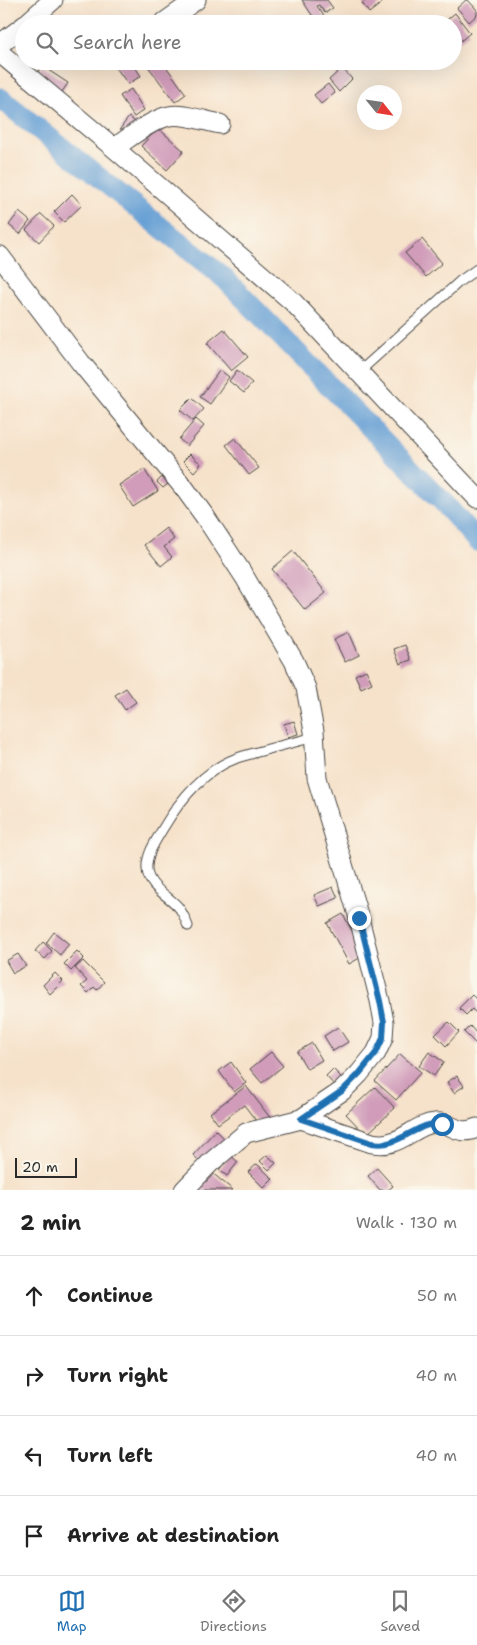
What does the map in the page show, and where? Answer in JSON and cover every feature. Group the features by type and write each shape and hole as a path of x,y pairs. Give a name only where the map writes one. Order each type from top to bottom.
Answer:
{"street":[{"path":"36,15 53,0"},
{"path":"175,15 196,0"},
{"path":"2,46 15,34"},
{"path":"2,46 15,47"},
{"path":"2,46 15,58"},
{"path":"28,70 114,148 293,302 477,498"},
{"path":"114,148 156,120 170,116 220,124"},
{"path":"0,256 81,363 185,489 244,576 294,661 306,688 314,737 317,778 359,918 380,1001 384,1022 383,1038 376,1053 342,1091 301,1119 246,1133 210,1163 184,1190"},
{"path":"301,1119 372,1143 382,1144 392,1142 426,1125 436,1123 463,1132 477,1128"}],"lane":[{"path":"359,372 477,269"},
{"path":"188,926 180,910 156,888 149,878 147,868 151,850 167,821 188,792 212,772 236,759 314,737"}],"building":[{"path":"302,0 327,0 333,8 325,13 319,5 317,6 323,15 312,15"},
{"path":"367,0 382,0 383,2 369,13 362,3"},
{"path":"466,0 477,10 477,15 469,22 457,8"},
{"path":"462,22 470,33 462,40"},
{"path":"39,70 48,70 68,83 60,95 34,78"},
{"path":"118,70 137,70 141,76 128,84"},
{"path":"151,70 169,70 186,94 175,102"},
{"path":"340,70 344,70 352,79 339,92 329,80"},
{"path":"328,84 335,93 321,104 314,95"},
{"path":"131,89 144,110 134,117 120,96"},
{"path":"129,117 139,125 130,136 120,129"},
{"path":"158,128 184,151 167,170 141,146"},
{"path":"72,194 82,205 64,222 54,212"},
{"path":"19,212 30,221 20,234 9,225"},
{"path":"41,214 54,226 39,242 26,230"},
{"path":"422,239 442,263 426,277 405,253"},
{"path":"224,329 248,357 231,371 207,343"},
{"path":"220,370 229,377 210,404 200,397"},
{"path":"237,370 252,383 244,393 229,381"},
{"path":"192,398 204,409 193,421 180,410"},
{"path":"196,419 204,426 187,446 179,439"},
{"path":"235,438 259,468 249,475 226,445"},
{"path":"190,454 201,464 194,472 183,461"},
{"path":"144,469 158,491 133,507 119,485"},
{"path":"162,477 168,484 163,488 157,482"},
{"path":"166,528 174,539 164,547 172,557 161,566 144,545"},
{"path":"293,551 326,593 305,610 272,569"},
{"path":"349,632 359,655 345,662 334,639"},
{"path":"405,645 411,660 400,664 394,649"},
{"path":"366,670 372,683 361,688 355,675"},
{"path":"126,688 136,702 125,710 115,695"},
{"path":"294,721 298,734 288,737 284,724"},
{"path":"333,887 338,898 319,906 314,895"},
{"path":"343,914 365,955 349,964 327,923"},
{"path":"54,932 69,944 60,955 46,943"},
{"path":"43,942 52,951 45,959 35,951"},
{"path":"77,951 84,958 71,971 64,964"},
{"path":"18,954 26,966 13,973 6,961"},
{"path":"83,961 104,982 97,990 94,987 88,993 81,986 87,981 75,968"},
{"path":"55,973 63,981 50,994 43,985"},
{"path":"472,995 477,1000 477,1014 472,1009 466,1015 459,1008"},
{"path":"449,1022 459,1032 446,1046 435,1035"},
{"path":"470,1026 477,1034 477,1045 464,1032"},
{"path":"338,1027 348,1042 333,1051 324,1036"},
{"path":"312,1043 322,1060 307,1069 297,1052"},
{"path":"271,1052 283,1066 262,1083 250,1069"},
{"path":"429,1052 444,1062 434,1076 419,1066"},
{"path":"400,1054 421,1072 396,1100 375,1081"},
{"path":"231,1062 246,1083 234,1092 219,1071"},
{"path":"333,1069 344,1080 337,1088 326,1076"},
{"path":"457,1076 464,1086 454,1093 447,1082"},
{"path":"246,1086 271,1119 261,1127 244,1105 218,1124 210,1113"},
{"path":"375,1087 395,1108 366,1135 346,1114"},
{"path":"216,1130 228,1142 205,1166 193,1155"},
{"path":"230,1155 238,1162 227,1176 219,1170"},
{"path":"267,1155 276,1163 269,1170 260,1161"},
{"path":"257,1164 273,1179 264,1188 248,1172"},
{"path":"377,1168 393,1186 388,1190 380,1190 368,1176"},
{"path":"211,1172 233,1190 196,1190"}],"waterway":[{"path":"0,98 224,278 443,502 477,541"}],"route":[{"path":"359,918 380,1001 384,1022 383,1038 376,1053 342,1091 301,1119 372,1143 382,1144 392,1142 426,1125 442,1124"}]}
